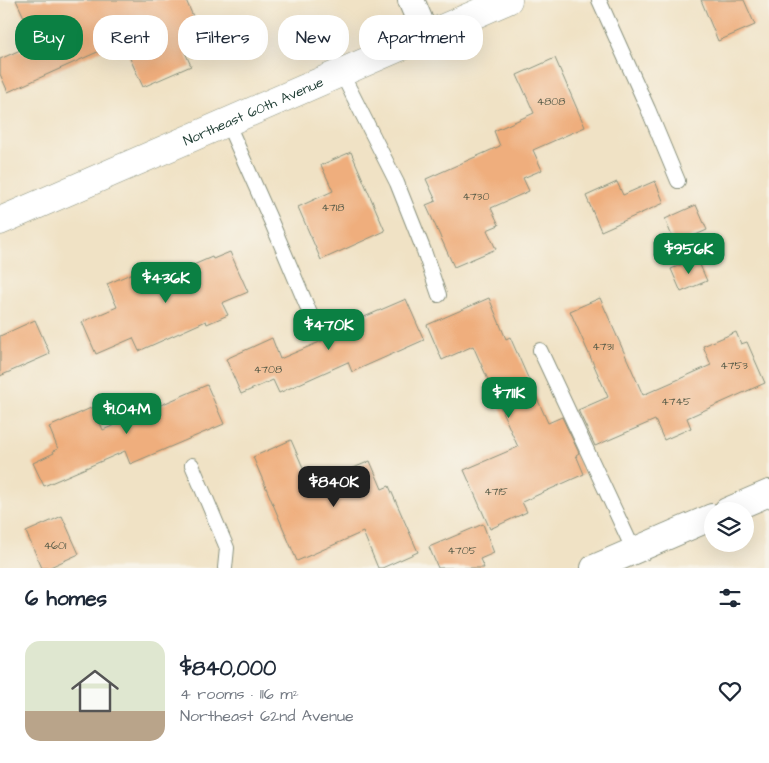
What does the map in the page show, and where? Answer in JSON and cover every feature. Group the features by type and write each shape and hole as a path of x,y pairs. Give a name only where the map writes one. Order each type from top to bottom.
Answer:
{"street":[{"path":"411,0 417,15"},
{"name":"Northeast 60th Avenue","path":"474,15 508,0"},
{"name":"Northeast 60th Avenue","path":"0,221 370,60"},
{"path":"748,502 769,493"},
{"path":"594,568 704,521"}],"lane":[{"path":"598,0 648,109 678,181"},
{"path":"342,72 397,183 424,251 438,295"},
{"path":"227,122 317,330"},
{"path":"540,350 634,552"},
{"path":"192,465 228,548 225,568"}],"building":[{"path":"16,0 186,0 192,15 178,15 178,60 188,60 191,66 143,87 131,60 168,60 168,15 93,15 93,54 83,58 83,15 23,15"},
{"path":"701,0 744,0 755,25 718,41"},
{"path":"15,52 15,60 80,60 8,92 0,74 0,59"},
{"path":"555,58 585,127 533,150 542,170 523,178 529,191 491,208 499,225 487,230 496,249 454,267 426,205 436,201 426,179 500,146 494,131 534,113 517,75"},
{"path":"351,152 385,231 321,260 298,207 333,191 321,165"},
{"path":"655,181 664,203 601,231 586,196 617,182 623,195"},
{"path":"696,205 707,230 675,244 665,219"},
{"path":"230,252 248,292 222,303 228,315 207,324 206,321 139,351 133,338 96,354 82,322 117,307 107,284 140,270 147,285 212,257 213,259"},
{"path":"697,258 707,281 681,292 671,269"},
{"path":"489,298 506,339 510,337 548,423 562,417 579,453 576,455 584,474 522,502 527,512 490,529 464,470 518,447 473,346 442,360 427,325"},
{"path":"600,298 643,395 711,365 703,346 736,332 741,344 747,342 765,383 687,418 691,428 664,440 655,420 595,446 578,410 608,397 570,311"},
{"path":"406,299 424,340 352,372 348,362 279,393 273,380 241,394 226,359 272,338 280,359 336,335 334,330"},
{"path":"35,320 50,354 0,376 0,336"},
{"path":"207,385 224,424 130,464 125,451 44,486 33,463 54,453 53,451 58,449 49,427 93,407 103,430"},
{"path":"291,440 311,486 370,461 382,489 389,486 418,552 378,568 363,532 297,561 253,457"},
{"path":"62,516 79,554 48,568 42,568 26,532"},
{"path":"483,524 494,553 480,559 484,568 438,568 429,547"}]}
